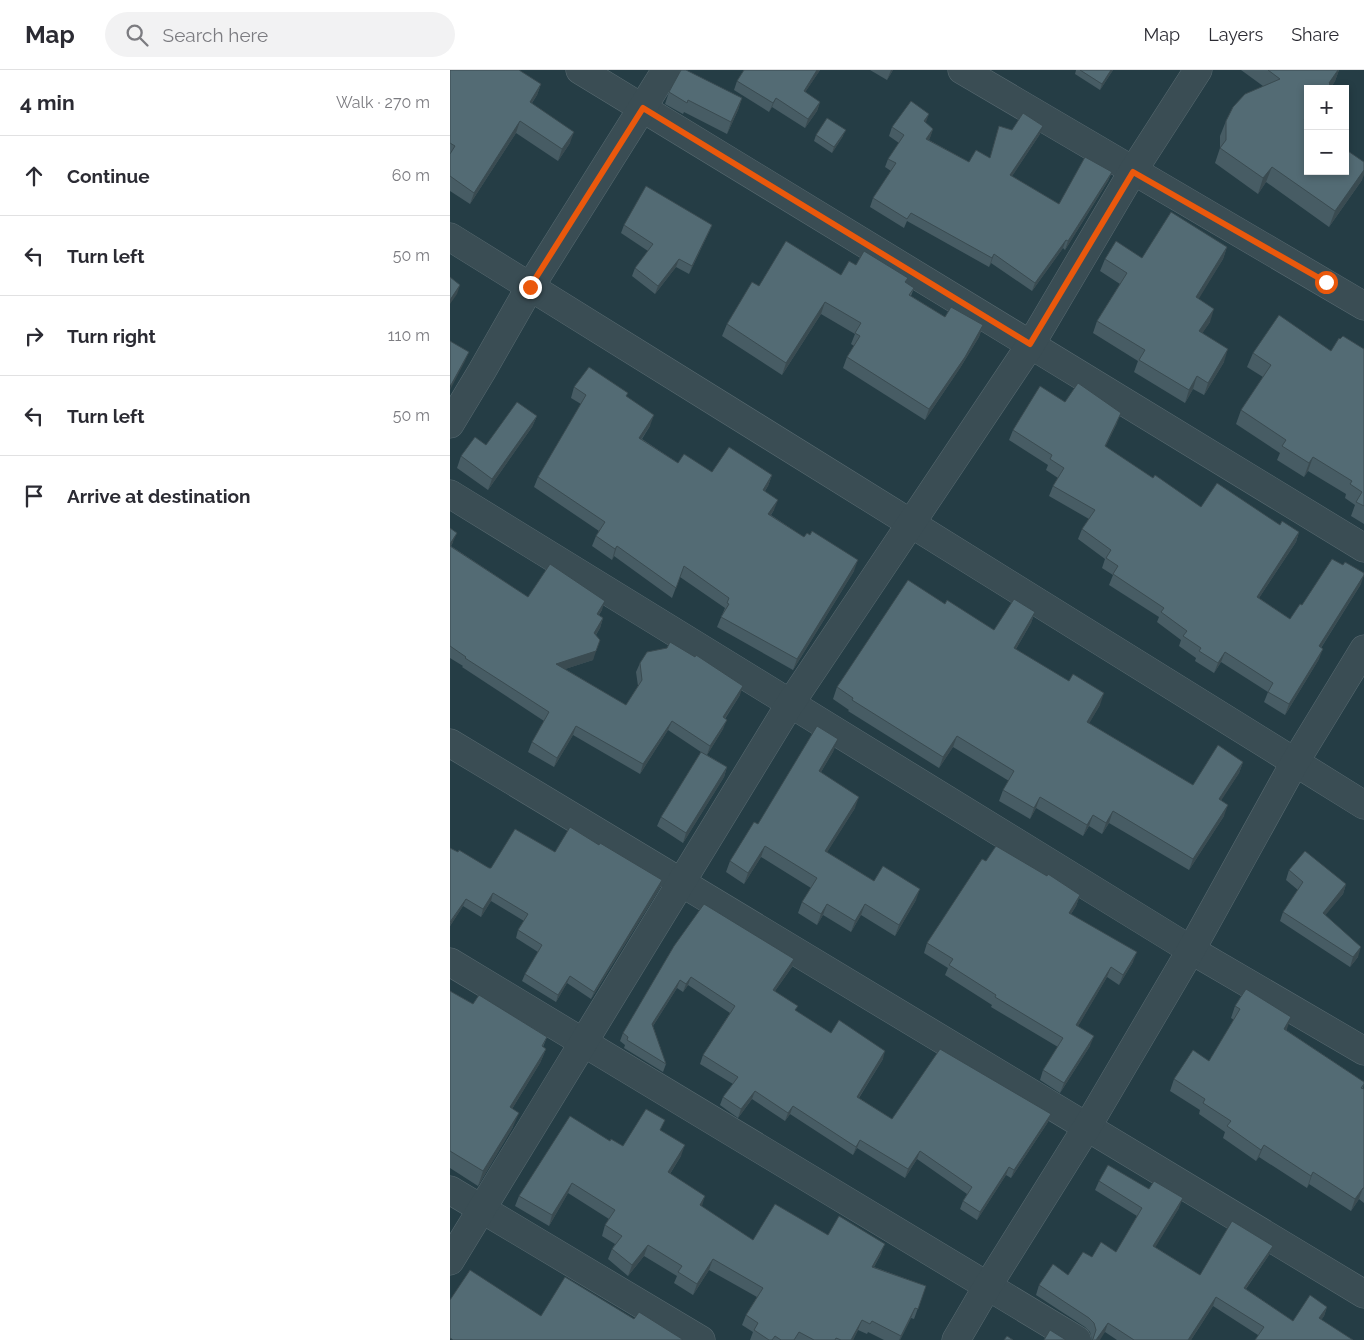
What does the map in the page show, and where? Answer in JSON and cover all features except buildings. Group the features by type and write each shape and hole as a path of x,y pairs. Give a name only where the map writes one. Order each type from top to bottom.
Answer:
{"street":[{"path":"580,70 1364,548"},
{"path":"450,424 530,287 666,70"},
{"path":"962,70 1364,306"},
{"path":"450,1261 790,704 912,524 1030,344 1133,172 1198,70"},
{"path":"450,237 1364,805"},
{"path":"450,494 1191,950 1364,1051"},
{"path":"956,1340 1087,1127 1191,950 1295,762 1364,650"},
{"path":"450,743 1364,1294"},
{"path":"450,962 1077,1340"},
{"path":"450,1190 700,1340"}],"route":[{"path":"530,287 643,108 1030,344 1133,172 1326,282"}]}
